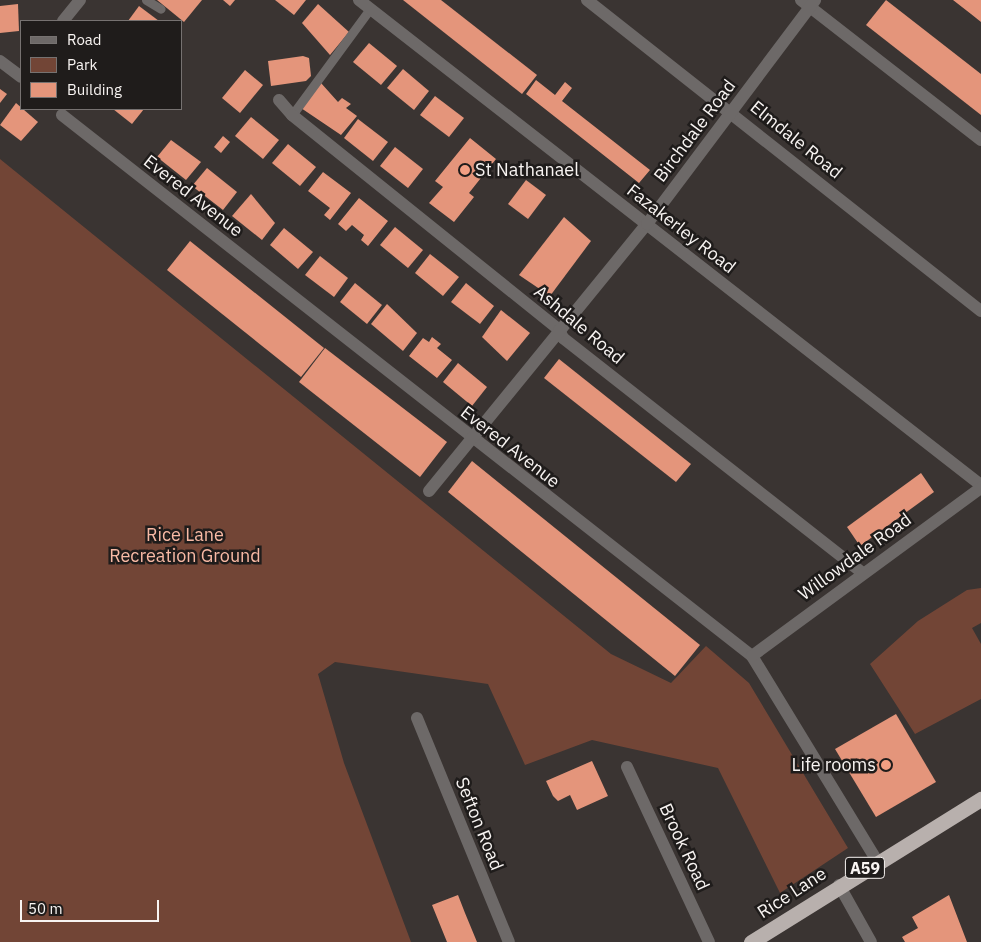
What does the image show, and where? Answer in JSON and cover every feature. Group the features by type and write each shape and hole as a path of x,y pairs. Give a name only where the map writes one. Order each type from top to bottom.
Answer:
{"highway":[{"name":"Rice Lane","path":"751,942 877,861 981,799"}],"street":[{"path":"64,20 80,0"},
{"name":"Fazakerley Road","path":"359,0 374,4 647,224 981,487"},
{"name":"Elmdale Road","path":"587,0 732,111 981,311"},
{"path":"809,2 981,140"},
{"name":"Birchdale Road","path":"429,491 647,224 732,111 809,2"},
{"path":"0,61 20,74"},
{"name":"Ashdale Road","path":"279,100 292,115 559,330 563,338 862,572"},
{"name":"Evered Avenue","path":"62,115 470,440 752,656 877,861"},
{"name":"Willowdale Road","path":"752,656 862,572 981,487"},
{"name":"Sefton Road","path":"417,718 509,942"},
{"name":"Brook Road","path":"627,767 708,942"},
{"path":"839,885 871,942"}],"lane":[{"path":"146,0 161,9"},
{"path":"292,115 374,4"}],"green space":[{"name":"Rice Lane Recreation Ground","path":"0,159 611,654 671,683 706,646 749,683 848,848 780,893 718,768 592,740 525,765 488,684 335,662 318,674 344,763 411,942 0,942"},
{"path":"981,588 981,623 972,628 981,644 981,699 915,734 870,664 918,621 967,590"}],"building":[{"path":"157,0 202,0 184,22"},
{"path":"223,0 235,0 230,6"},
{"path":"275,0 306,0 294,15"},
{"path":"403,0 441,0 537,75 522,94"},
{"path":"886,0 981,74 981,115 866,25"},
{"path":"953,0 981,0 981,22 971,14"},
{"path":"18,4 19,31 0,33 0,6"},
{"path":"318,4 349,32 330,55 302,23"},
{"path":"139,6 158,20 129,20"},
{"path":"369,43 397,66 381,85 353,62"},
{"path":"303,56 309,58 311,76 306,81 271,86 268,61"},
{"path":"403,69 429,91 414,110 387,88"},
{"path":"245,70 263,85 240,113 222,98"},
{"path":"536,80 555,95 565,82 572,88 562,101 650,170 639,183 526,94"},
{"path":"321,83 338,102 342,98 351,104 346,108 357,116 341,135 301,108"},
{"path":"0,89 7,94 0,103"},
{"path":"435,96 464,118 449,137 420,115"},
{"path":"16,103 20,106 20,110 24,110 38,122 21,141 0,125"},
{"path":"114,110 143,110 132,124"},
{"path":"251,117 279,140 263,159 235,136"},
{"path":"358,119 388,142 373,161 344,138"},
{"path":"223,136 230,142 221,153 214,147"},
{"name":"St Nathanael","path":"470,138 496,159 469,193 474,197 454,222 429,203 443,187 435,181"},
{"path":"171,140 201,162 186,180 157,157"},
{"path":"288,144 316,167 300,186 272,163"},
{"path":"395,147 423,169 408,188 380,166"},
{"path":"207,168 237,192 223,210 192,186"},
{"path":"323,172 351,193 330,220 324,215 330,208 308,191"},
{"path":"526,180 546,195 528,219 508,204"},
{"path":"251,194 275,223 262,240 232,216"},
{"path":"359,198 388,221 368,246 361,240 364,235 352,225 346,231 338,224"},
{"path":"564,217 591,241 550,296 519,275"},
{"path":"395,227 423,250 408,268 380,245"},
{"path":"284,228 313,252 298,269 270,245"},
{"path":"190,241 324,348 301,377 167,270"},
{"path":"430,254 459,277 443,296 415,273"},
{"path":"320,256 348,278 334,297 305,275"},
{"path":"355,283 382,305 367,324 340,302"},
{"path":"466,283 494,306 480,324 451,302"},
{"path":"387,304 417,333 403,351 371,324"},
{"path":"501,310 530,333 507,361 482,337"},
{"path":"432,337 441,344 437,348 452,360 437,378 409,356 423,338 429,342"},
{"path":"325,348 447,442 420,477 299,382"},
{"path":"559,359 691,464 676,482 544,378"},
{"path":"458,363 487,387 472,406 443,382"},
{"path":"472,461 700,645 675,676 448,492"},
{"path":"921,473 934,492 860,546 847,527"},
{"name":"Life rooms","path":"896,714 936,782 876,817 835,749"},
{"path":"592,761 608,796 577,810 570,795 558,801 553,796 546,781"},
{"path":"458,895 477,942 447,942 432,905"},
{"path":"949,895 967,942 905,942 902,937 918,928 912,917"}],"place":[{"name":"St Nathanael","path":"465,170"},
{"name":"Life rooms","path":"886,765"}]}
